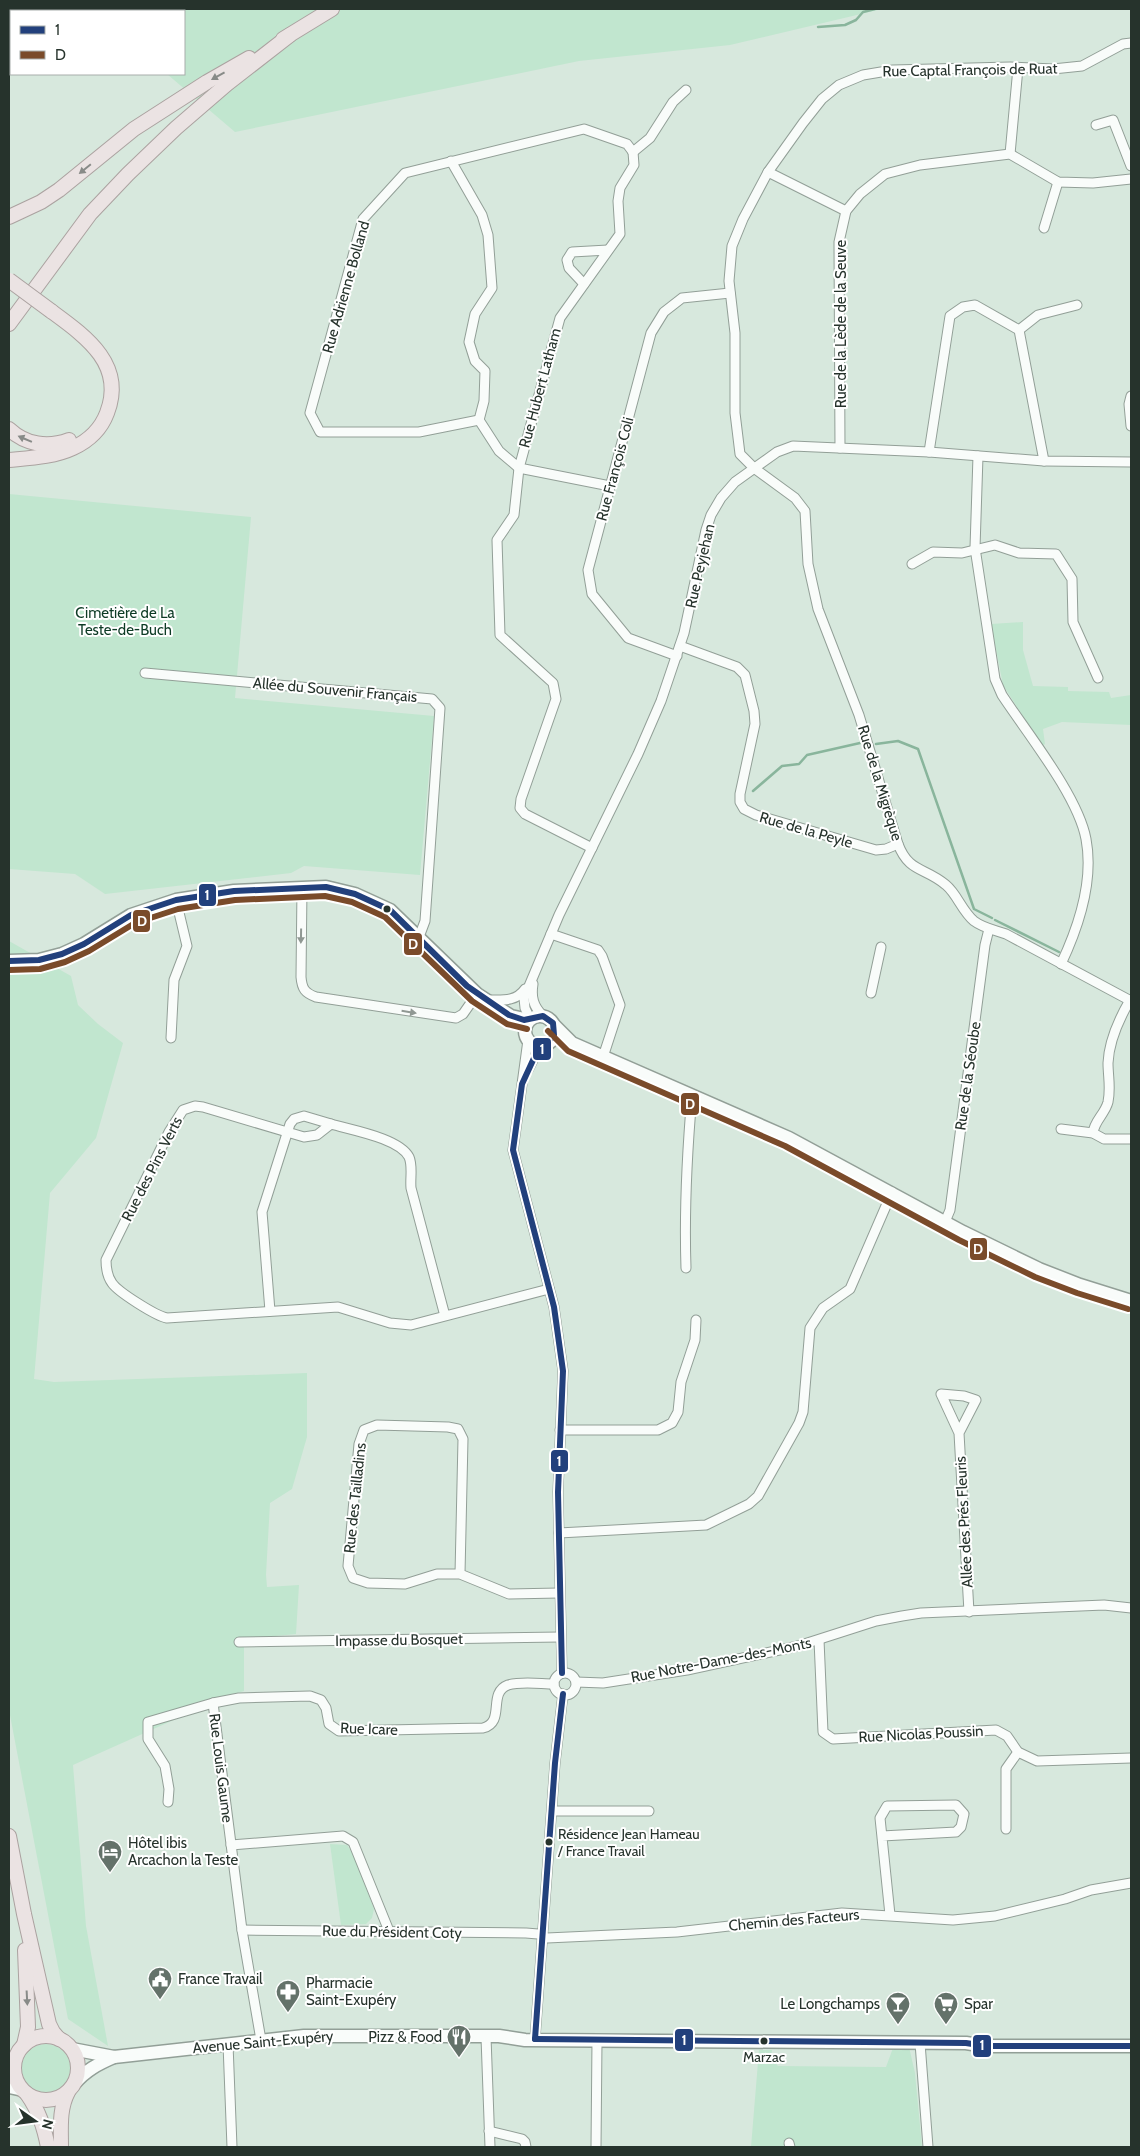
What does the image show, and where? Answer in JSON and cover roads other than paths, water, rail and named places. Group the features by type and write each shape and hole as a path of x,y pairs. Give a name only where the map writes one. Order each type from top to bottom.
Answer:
{"main road":[{"path":"9,217 41,202 59,190 134,129 207,82 332,9"},
{"path":"9,324 90,214 128,174 176,128 290,34"},
{"path":"9,280 86,349 96,363 102,378 103,393 99,409 92,422 79,435 61,443 42,444 30,442 9,429"},
{"path":"9,288 92,344 104,360 112,394 110,406 95,433 72,448 38,457 9,460"},
{"path":"9,332 20,310"},
{"path":"9,1836 24,1914 49,2024 59,2039 72,2049 78,2066 71,2088 63,2102 61,2147"},
{"path":"24,1914 28,2027 24,2045 12,2065 15,2076 36,2106 42,2119 48,2147"},
{"path":"24,2045 41,2037 59,2039"},
{"path":"25,2092 34,2098 52,2100 71,2088"}],"street":[{"name":"Rue Captal François de Ruat","path":"754,468 742,458 739,449 735,413 734,333 730,293 730,260 734,240 768,172 822,100 839,85 862,75 893,70 1054,69 1082,66 1123,44 1131,42"},
{"path":"1018,68 1010,154 1058,182 1093,183 1131,179"},
{"path":"633,152 650,138 673,102 686,90"},
{"path":"1096,125 1113,120 1131,166"},
{"name":"Rue Adrienne Bolland","path":"479,420 419,432 320,432 310,413 363,219 405,173 450,161 584,129 627,144 633,152"},
{"name":"Rue Hubert Latham","path":"592,848 525,814 520,808 521,799 556,699 553,683 500,635 498,540 514,515 519,468 560,318 620,234 619,194 620,188 634,165 633,152"},
{"name":"Rue de la Lède de la Seuve","path":"840,448 839,242 846,211 860,194 885,174 920,165 1010,154"},
{"path":"450,161 482,214 488,235 492,288 475,314 469,342 474,361 485,371 484,401 479,420 499,451 519,468 610,486"},
{"path":"768,172 846,211"},
{"path":"1044,228 1058,182"},
{"path":"584,284 569,268 567,260 572,252 608,250"},
{"name":"Rue François Coli","path":"677,656 628,638 592,594 588,570 651,333 664,312 682,298 730,293"},
{"path":"929,452 950,316 963,306 975,305 1019,330 1044,461"},
{"path":"1019,330 1038,316 1077,305"},
{"path":"1131,396 1129,404 1131,426"},
{"name":"Rue Peyjehan","path":"534,1018 525,1008 524,998 551,934 648,732 680,646 709,520 726,491 754,468 777,452 790,446 929,452 1044,461 1131,462"},
{"path":"978,456 975,548 995,679 1002,695 1066,792 1083,826 1086,840 1087,871 1082,908 1076,930 1061,964"},
{"name":"Rue de la Migrèque","path":"754,468 795,498 805,511 808,564 818,609 859,715 903,857 910,864 945,884 974,920 989,929 1006,934 1130,1000"},
{"path":"912,564 932,552 962,552 995,545 1019,553 1051,553 1059,557 1072,579 1073,622 1098,678"},
{"name":"Rue de la Peyle","path":"680,646 737,667 745,675 754,711 755,724 740,789 740,802 744,809 756,815 868,848 882,850 898,844"},
{"name":"Allée du Souvenir Français","path":"145,673 432,699 440,708 425,921 418,937"},
{"path":"302,887 300,977 306,993 316,997 452,1018 459,1017 481,997"},
{"path":"9,961 39,960 67,952 131,915 176,900 234,891 302,887 331,888 365,897 390,910 481,997 511,1016 520,1025 527,1039 534,1045 572,1043"},
{"path":"171,1038 174,980 187,946 176,900"},
{"name":"Rue de la Séoube","path":"945,1222 950,1210 985,945 989,929"},
{"path":"551,934 598,950 602,956 620,1005 603,1057"},
{"path":"871,993 881,946"},
{"name":"Rue Peyjehan","path":"481,997 503,1000 518,996 535,974"},
{"name":"Rue Peyjehan","path":"534,1018 536,1009 532,998 535,974"},
{"path":"1093,1133 1094,1125 1104,1113 1109,1100 1110,1080 1108,1064 1114,1031 1130,1000"},
{"path":"511,1016 548,1018 572,1043 790,1138 945,1222 1047,1273 1131,1301"},
{"path":"534,1018 525,1028 527,1039 513,1150 549,1289 562,1361 558,1492 562,1673 554,1684 557,1691 563,1694 572,1692 576,1682 570,1674 562,1673"},
{"path":"522,1084 534,1058 554,1035 554,1025"},
{"path":"686,1268 684,1223 686,1159 692,1095"},
{"name":"Rue des Pins Verts","path":"331,1124 310,1138 203,1107 195,1106 183,1110 169,1132 106,1260 107,1272 114,1285 162,1317 174,1319 338,1306 401,1325 411,1325 549,1289"},
{"path":"270,1311 262,1212 288,1132 294,1119 299,1116 382,1139 396,1144 405,1151 410,1159 411,1188 445,1316"},
{"path":"1061,1129 1093,1133 1104,1138 1131,1139"},
{"path":"559,1533 706,1525 749,1504 758,1496 799,1423 803,1412 810,1328 823,1308 850,1289 892,1192"},
{"path":"560,1430 658,1430 672,1423 678,1412 681,1382 695,1340 696,1320"},
{"name":"Allée des Prés Fleuris","path":"959,1433 976,1400 964,1396 941,1394 959,1433 969,1612"},
{"name":"Rue des Tailladins","path":"460,1574 462,1438 458,1429 448,1427 377,1426 364,1430 359,1444 348,1566 352,1578 368,1583 406,1584 437,1574 460,1574 509,1594 559,1593"},
{"name":"Rue Notre-Dame-des-Monts","path":"576,1682 603,1682 687,1670 798,1646 876,1621 921,1613 1104,1605 1131,1608"},
{"name":"Impasse du Bosquet","path":"238,1642 560,1637"},
{"name":"Rue Nicolas Poussin","path":"819,1640 823,1732 834,1739 996,1730 1007,1736 1018,1752 1037,1761 1131,1758"},
{"name":"Rue Icare","path":"168,1802 169,1789 165,1766 148,1739 148,1722 213,1703 253,1696 310,1696 321,1700 326,1708 329,1724 339,1731 483,1728 494,1721 497,1696 503,1688 511,1684 554,1684"},
{"path":"535,2039 563,1694"},
{"name":"Rue Louis Gaume","path":"213,1703 242,1930 261,2040"},
{"path":"1006,1828 1006,1769 1018,1752"},
{"path":"882,1836 956,1832 961,1827 964,1814 956,1805 887,1806 880,1818 890,1915"},
{"path":"552,1811 649,1811"},
{"path":"231,1845 343,1836 353,1842 389,1931"},
{"name":"Chemin des Facteurs","path":"542,1936 547,1938 677,1932 842,1913 953,1920 995,1916 1065,1899 1091,1890 1131,1883"},
{"name":"Rue du Président Coty","path":"242,1930 526,1933 542,1936"},
{"name":"Avenue Saint-Exupéry","path":"72,2049 114,2057 304,2036 486,2036 596,2041 1131,2046"},
{"path":"486,2036 490,2147"},
{"path":"594,2147 596,2041"},
{"path":"920,2043 928,2147"},
{"path":"228,2044 232,2147"},
{"name":"Avenue Saint-Exupéry","path":"71,2088 83,2073 114,2057"},
{"path":"9,2087 25,2092"},
{"path":"489,2131 522,2139 526,2142 526,2147"}],"waterway":[{"path":"818,27 845,25 856,20 863,12 875,9"},
{"path":"876,744 898,741 918,749 974,909 992,918"},
{"path":"753,791 782,766 799,764 807,755 860,743"},
{"path":"995,920 1059,952"}],"place":[{"name":"Résidence Jean Hameau / France Travail","path":"549,1842"},
{"name":"Hôtel ibis Arcachon la Teste","path":"110,1873"},
{"name":"France Travail","path":"160,2000"},
{"name":"Pharmacie Saint-Exupéry","path":"288,2013"},
{"name":"Le Longchamps","path":"898,2025"},
{"name":"Spar","path":"946,2025"},
{"name":"Marzac","path":"764,2041"},
{"name":"Pizz & Food","path":"459,2058"}],"park label":[{"name":"Cimetière de La Teste-de-Buch","path":"125,622"}]}
